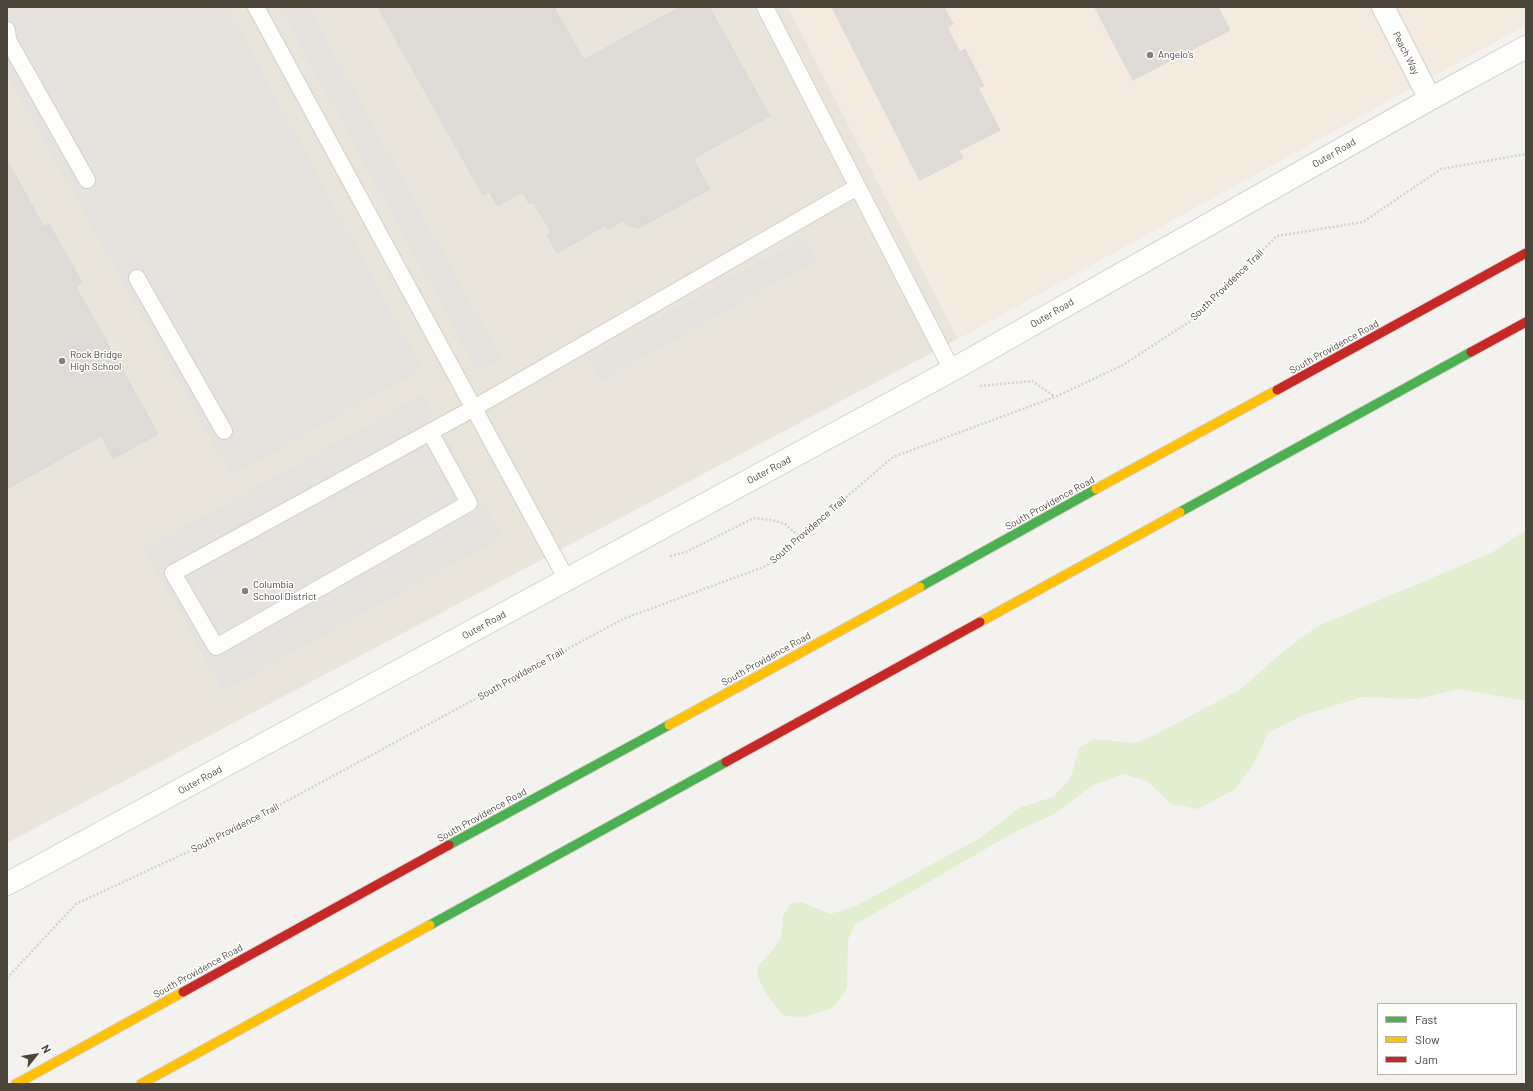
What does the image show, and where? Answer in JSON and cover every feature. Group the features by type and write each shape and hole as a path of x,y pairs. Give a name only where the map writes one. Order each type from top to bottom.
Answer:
{"main road":[{"name":"South Providence Road","path":"16,1084 1526,253"},
{"path":"141,1084 1526,322"}],"street":[{"name":"Peach Way","path":"1383,7 1430,99"},
{"name":"Outer Road","path":"7,884 952,370 1430,99 1526,47"}],"lane":[{"path":"256,7 566,580"},
{"path":"765,7 952,370"},
{"path":"7,30 8,40 87,180"},
{"path":"430,432 469,503 216,647 174,573 430,432 474,408 857,187"},
{"path":"137,278 224,431"}],"path":[{"name":"South Providence Trail","path":"7,978 76,904 224,835 622,618 766,566 893,457 1055,397 1123,365 1190,322 1277,236 1363,222 1441,169 1526,154"},
{"path":"974,388 1032,381 1055,397"},
{"path":"665,557 686,552 754,518 772,520 785,524 800,537"}],"shaded area":[{"name":"Columbia School District","path":"7,7 788,7 958,339 7,843"},
{"path":"7,7 227,7 422,369 231,476 7,74"},
{"path":"279,7 308,7 501,358 478,371"},
{"path":"788,7 1526,7 1526,25 958,339"},
{"path":"805,237 817,260 601,381 587,357"},
{"path":"423,394 502,537 223,691 144,549"}],"green space":[{"path":"1526,530 1526,701 1459,689 1417,699 1362,697 1301,716 1268,733 1254,763 1235,789 1198,809 1171,804 1147,781 1123,774 1093,785 1054,814 1015,832 854,925 848,940 847,989 832,1008 804,1017 784,1016 767,995 757,976 758,966 781,938 783,916 791,903 802,902 830,914 856,906 980,838 1019,808 1053,797 1070,779 1080,747 1094,739 1134,743 1151,737 1241,689 1280,654 1316,627 1493,552"}],"building":[{"path":"378,7 554,7 584,60 680,7 709,7 770,116 693,159 710,189 639,228 626,225 623,221 608,229 606,225 557,253 547,235 551,232 533,202 529,204 523,192 498,206 489,192 483,195"},
{"path":"832,7 944,7 953,24 947,27 960,52 965,49 984,86 978,88 1000,130 959,151 963,158 920,180"},
{"name":"Angelo's","path":"1095,7 1218,7 1230,30 1133,80"},
{"name":"Rock Bridge High School","path":"7,160 44,227 49,224 82,283 76,287 158,434 113,459 101,436 7,489"}],"traffic: fast":[{"path":"1180,512 1471,352"},
{"path":"920,587 1096,489"},
{"path":"449,845 669,725"},
{"path":"430,925 726,762"}],"traffic: slow":[{"path":"1096,489 1277,390"},
{"path":"980,622 1180,512"},
{"path":"669,725 920,587"},
{"path":"141,1084 430,925"},
{"path":"16,1084 183,992"}],"traffic: jam":[{"path":"1277,390 1526,253"},
{"path":"1471,352 1526,322"},
{"path":"726,762 980,622"},
{"path":"183,992 449,845"}],"place":[{"name":"Angelo's","path":"1150,55"},
{"name":"Rock Bridge High School","path":"62,361"},
{"name":"Columbia School District","path":"245,591"}]}
